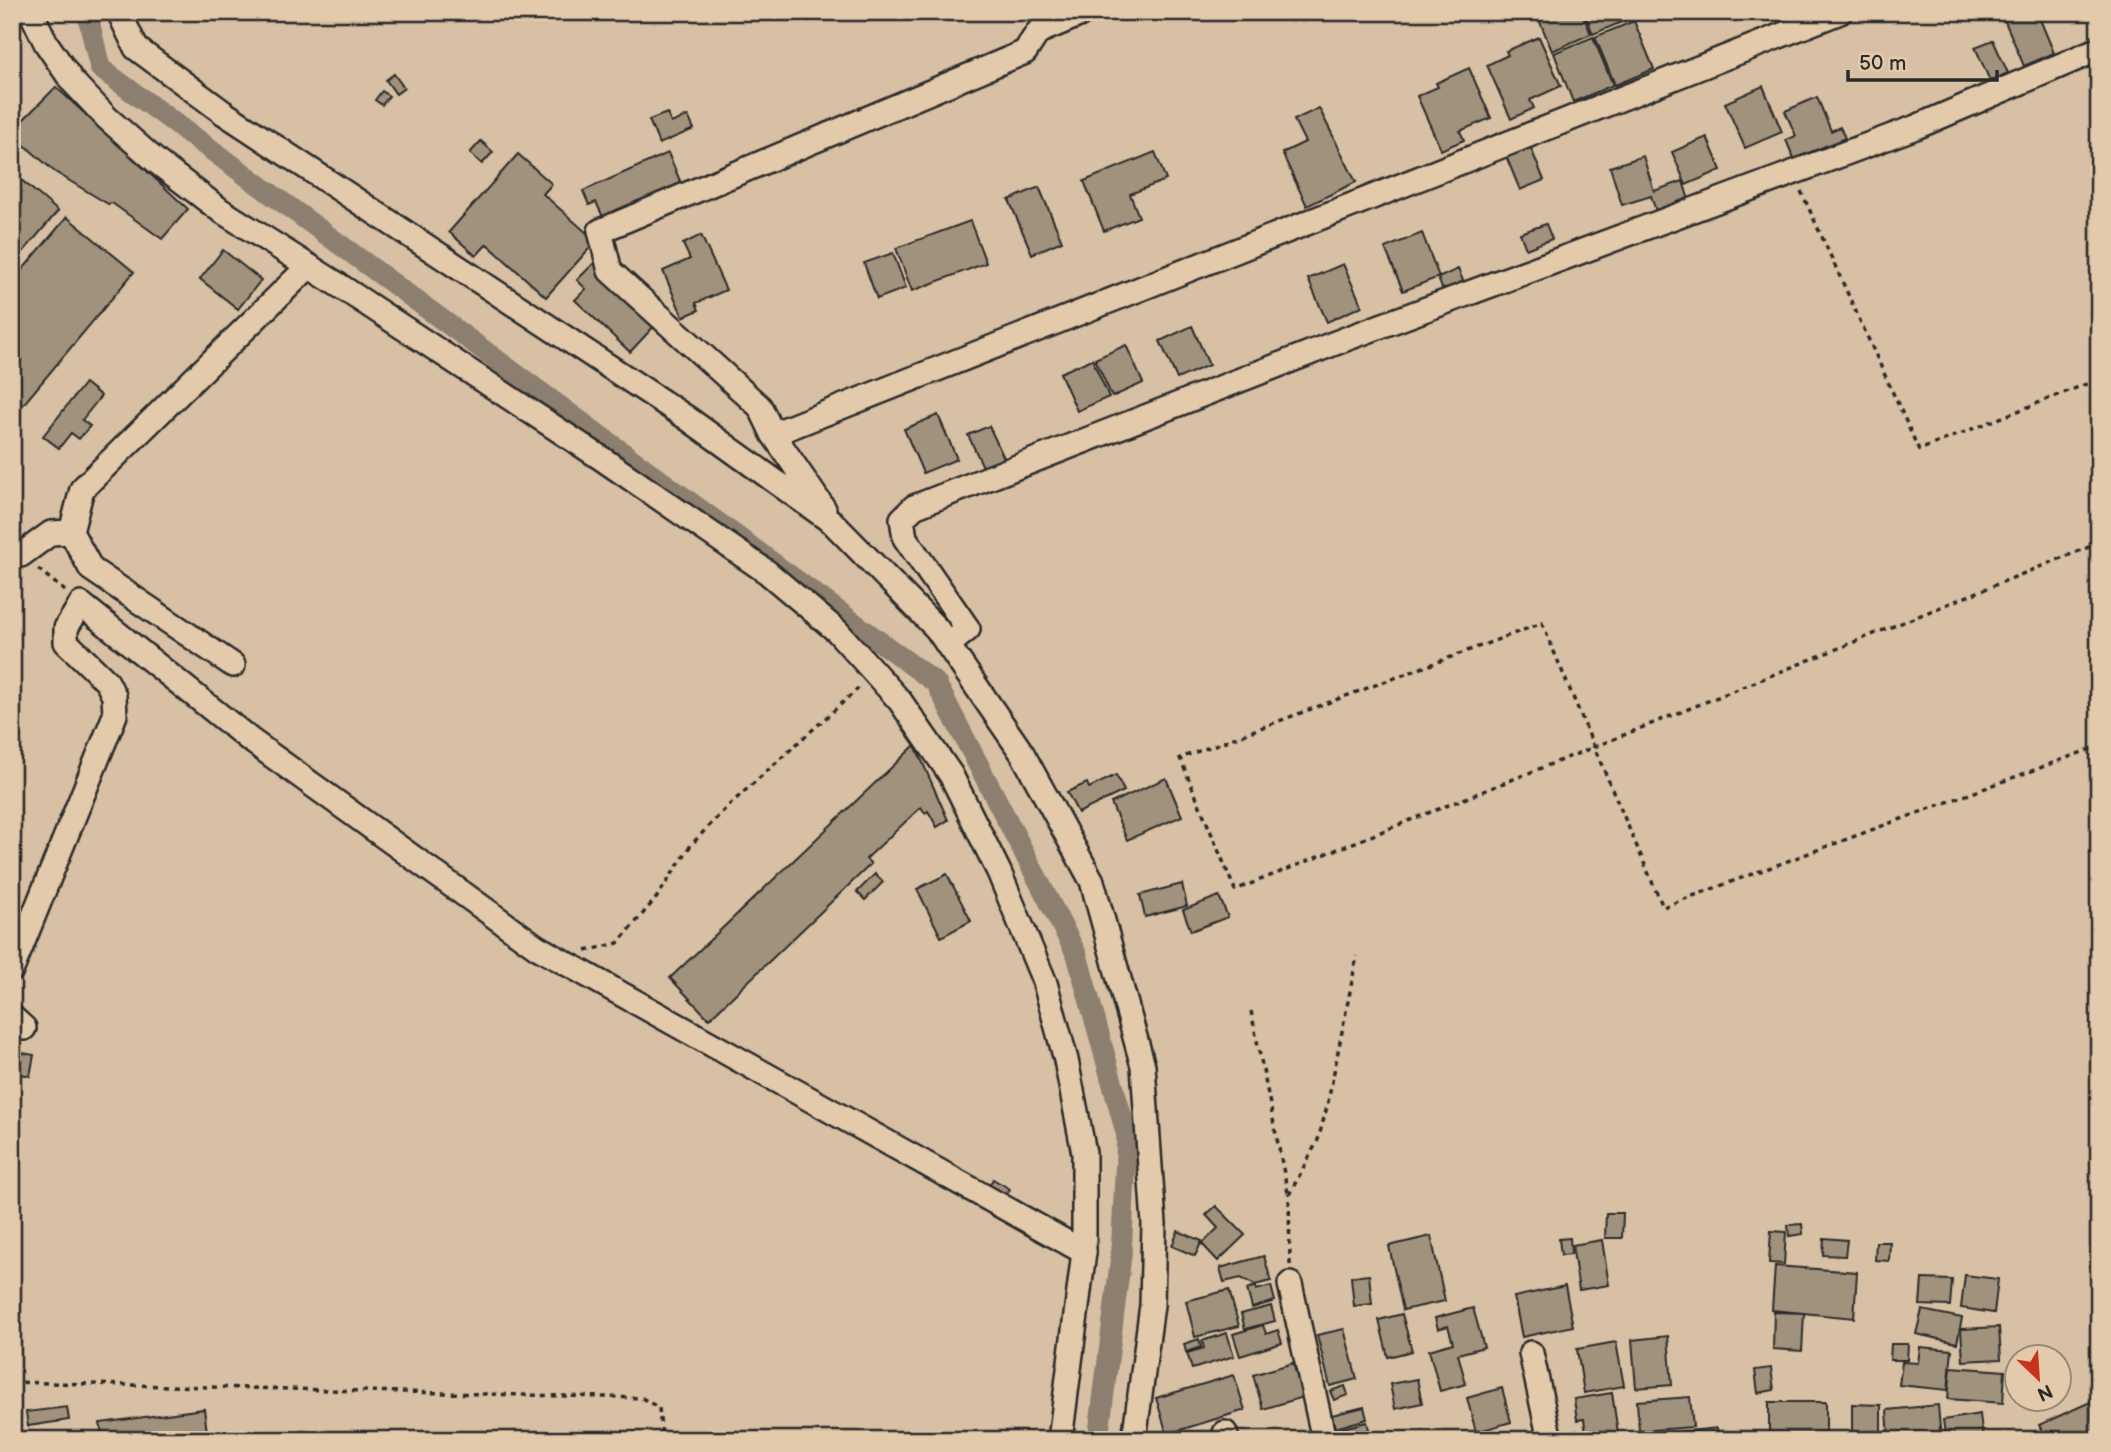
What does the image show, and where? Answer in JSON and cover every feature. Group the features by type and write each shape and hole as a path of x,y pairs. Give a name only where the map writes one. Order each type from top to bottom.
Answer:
{"street":[{"path":"31,12 46,43 72,81 107,118 157,162 220,210 601,458 767,572 837,631 900,701 951,775 999,872 1045,983 1066,1060 1084,1153 1084,1252 1060,1440"},
{"path":"119,12 136,48 224,113 687,418 832,522 937,629 1022,753 1092,881 1143,1066 1154,1224 1152,1305 1134,1440"},
{"path":"832,522 774,434 760,407 610,271 600,231 1025,51 1038,32 1086,12"},
{"path":"774,434 1792,21 1840,12"},
{"path":"948,645 968,629 905,538 902,519 914,507 1356,335 1916,127 2099,50"},
{"path":"233,666 92,569 71,532 82,489 309,266"},
{"path":"21,555 51,533 71,532"},
{"path":"12,969 115,715 114,696 107,682 66,642 66,628 82,604 249,740 537,947 1084,1252"},
{"path":"1290,1284 1324,1440"},
{"path":"1531,1353 1550,1440"}],"path":[{"path":"1793,173 1919,450 2099,379"},
{"path":"2099,543 1594,747 1235,890 1180,758 1542,623 1594,747 1662,907 2099,746"},
{"path":"21,555 82,604"},
{"path":"559,959 618,943 657,897 691,845 726,808 875,673"},
{"path":"1289,1195 1318,1140 1357,956"},
{"path":"1251,1011 1289,1195 1290,1284"},
{"path":"12,1382 642,1398 659,1408 662,1440"}],"building":[{"path":"1536,12 1582,12 1591,34 1552,51"},
{"path":"1584,12 1630,12 1632,18 1593,34"},
{"path":"2001,12 2037,12 2054,53 2024,66"},
{"path":"1634,21 1654,69 1615,85 1595,37"},
{"path":"1539,37 1561,86 1530,100 1534,108 1511,119 1487,65 1508,55 1506,51"},
{"path":"1593,37 1613,85 1573,102 1554,53"},
{"path":"1993,40 2008,73 1990,81 1975,47"},
{"path":"1469,68 1491,118 1460,131 1464,140 1441,150 1417,96 1438,87 1436,83"},
{"path":"394,74 404,88 396,94 386,80"},
{"path":"1763,86 1782,132 1745,148 1725,103"},
{"path":"56,87 188,209 162,239 112,203 108,204 55,172 12,134"},
{"path":"382,91 389,96 382,105 375,100"},
{"path":"1817,97 1831,131 1840,127 1845,138 1794,159 1786,140 1796,136 1785,111"},
{"path":"1319,108 1356,182 1307,206 1282,153 1305,142 1294,120"},
{"path":"667,113 671,123 688,116 694,129 659,144 649,120"},
{"path":"1707,137 1721,170 1686,185 1672,152"},
{"path":"481,141 493,152 482,164 470,153"},
{"path":"1530,146 1544,180 1520,190 1506,156"},
{"path":"1155,152 1166,180 1130,194 1139,217 1104,231 1084,181"},
{"path":"668,153 681,183 603,217 596,202 589,205 583,191"},
{"path":"518,154 552,184 543,194 596,241 546,297 487,244 476,256 449,232"},
{"path":"1643,156 1654,191 1683,181 1689,200 1656,211 1651,196 1622,205 1610,167"},
{"path":"12,172 58,211 12,265"},
{"path":"1039,187 1062,241 1032,254 1009,200"},
{"path":"67,217 134,272 12,418 12,282"},
{"path":"970,221 986,263 912,291 896,248"},
{"path":"1546,224 1552,239 1526,249 1520,233"},
{"path":"1422,233 1439,277 1403,291 1385,248"},
{"path":"701,235 726,290 696,303 699,310 683,317 663,271 690,259 683,244"},
{"path":"223,250 261,280 238,309 200,279"},
{"path":"893,253 906,288 877,299 864,263"},
{"path":"595,262 658,322 630,352 575,300 586,289 577,280"},
{"path":"1343,264 1362,306 1327,322 1308,279"},
{"path":"1458,269 1464,283 1443,291 1438,278"},
{"path":"1192,326 1209,365 1177,379 1160,341"},
{"path":"1126,345 1143,383 1112,397 1095,359"},
{"path":"1092,359 1109,397 1077,411 1060,373"},
{"path":"85,383 101,396 82,420 90,426 79,439 71,433 59,448 43,436"},
{"path":"938,415 957,459 923,473 904,429"},
{"path":"989,426 1005,460 984,469 968,435"},
{"path":"915,745 948,820 937,827 928,811 925,813 921,807 866,859 871,864 709,1019 670,978"},
{"path":"1116,775 1124,791 1078,813 1067,792 1087,783 1089,788"},
{"path":"1166,778 1182,816 1127,840 1111,803"},
{"path":"875,874 883,882 865,900 857,892"},
{"path":"947,874 971,921 941,937 917,889"},
{"path":"1182,884 1187,906 1145,917 1140,895"},
{"path":"1219,896 1228,917 1191,931 1183,910"},
{"path":"12,1051 34,1055 30,1076 12,1072"},
{"path":"993,1179 1010,1189 1002,1203 985,1193"},
{"path":"1216,1206 1245,1235 1218,1261 1202,1244 1218,1228 1206,1215"},
{"path":"1606,1213 1623,1213 1622,1238 1605,1238"},
{"path":"1802,1224 1803,1234 1789,1236 1788,1225"},
{"path":"1178,1231 1202,1241 1195,1256 1172,1246"},
{"path":"1771,1231 1786,1232 1784,1264 1769,1263"},
{"path":"1431,1236 1445,1301 1403,1310 1389,1246"},
{"path":"1570,1238 1571,1254 1561,1255 1559,1239"},
{"path":"1824,1238 1847,1240 1845,1256 1823,1255"},
{"path":"1602,1240 1609,1285 1579,1290 1572,1245"},
{"path":"1876,1242 1890,1242 1889,1261 1875,1260"},
{"path":"1264,1256 1271,1281 1255,1285 1241,1278 1224,1282 1220,1268"},
{"path":"1775,1266 1857,1272 1854,1318 1772,1310"},
{"path":"1369,1275 1372,1304 1354,1306 1351,1277"},
{"path":"1965,1275 1998,1279 1994,1313 1961,1308"},
{"path":"1922,1279 1952,1280 1950,1306 1920,1305"},
{"path":"1256,1286 1256,1290 1271,1286 1275,1301 1252,1308 1247,1289"},
{"path":"1565,1286 1573,1326 1522,1337 1514,1297"},
{"path":"1229,1290 1239,1326 1195,1337 1186,1301"},
{"path":"1271,1306 1275,1321 1245,1329 1241,1314"},
{"path":"1473,1308 1484,1347 1458,1354 1466,1384 1440,1391 1429,1350 1453,1343 1448,1326 1438,1329 1435,1318"},
{"path":"1922,1310 1962,1318 1957,1343 1916,1334"},
{"path":"1774,1312 1804,1313 1802,1351 1773,1349"},
{"path":"1402,1314 1412,1351 1388,1357 1379,1320"},
{"path":"1263,1325 1266,1334 1278,1330 1282,1343 1240,1356 1233,1334"},
{"path":"1999,1327 2001,1359 1963,1361 1961,1329"},
{"path":"1344,1329 1357,1379 1330,1386 1317,1335"},
{"path":"1227,1333 1234,1356 1192,1369 1187,1353 1204,1348 1202,1341"},
{"path":"1668,1336 1672,1385 1636,1388 1632,1340"},
{"path":"1199,1339 1201,1347 1186,1352 1184,1344"},
{"path":"1616,1342 1624,1386 1584,1393 1577,1349"},
{"path":"1891,1344 1908,1344 1907,1360 1890,1360"},
{"path":"1920,1347 1952,1350 1948,1390 1899,1385 1902,1362 1918,1363"},
{"path":"1293,1363 1303,1397 1263,1409 1253,1375"},
{"path":"1951,1367 2002,1371 2002,1403 1948,1399"},
{"path":"1771,1368 1774,1390 1758,1393 1755,1370"},
{"path":"1234,1375 1245,1410 1167,1434 1156,1398"},
{"path":"1417,1379 1422,1403 1395,1409 1390,1384"},
{"path":"1345,1386 1348,1395 1334,1400 1330,1391"},
{"path":"1502,1388 1511,1422 1476,1432 1467,1398"},
{"path":"1612,1393 1619,1439 1587,1440 1584,1419 1577,1420 1574,1399"},
{"path":"1690,1397 1693,1427 1639,1431 1637,1401"},
{"path":"2099,1398 2099,1440 2046,1440 2039,1425 2063,1414 2072,1414 2072,1410"},
{"path":"1769,1402 1826,1402 1826,1434 1769,1434"},
{"path":"1852,1404 1881,1405 1881,1438 1852,1438"},
{"path":"1938,1405 1941,1440 1889,1440 1887,1410"},
{"path":"67,1407 69,1420 28,1426 26,1412"},
{"path":"1364,1407 1367,1419 1335,1428 1332,1415"},
{"path":"204,1409 208,1440 103,1440 100,1423"},
{"path":"1980,1414 1983,1440 1946,1440 1943,1420"},
{"path":"1367,1422 1372,1440 1338,1440 1335,1430"},
{"path":"1717,1428 1719,1440 1682,1440 1681,1432"},
{"path":"1674,1434 1675,1440 1632,1440 1632,1439"},
{"path":"1772,1436 1772,1440 1740,1440 1739,1437"}],"waterway":[{"path":"87,12 100,68 936,683 1077,955 1127,1136 1121,1256 1098,1440"}]}
